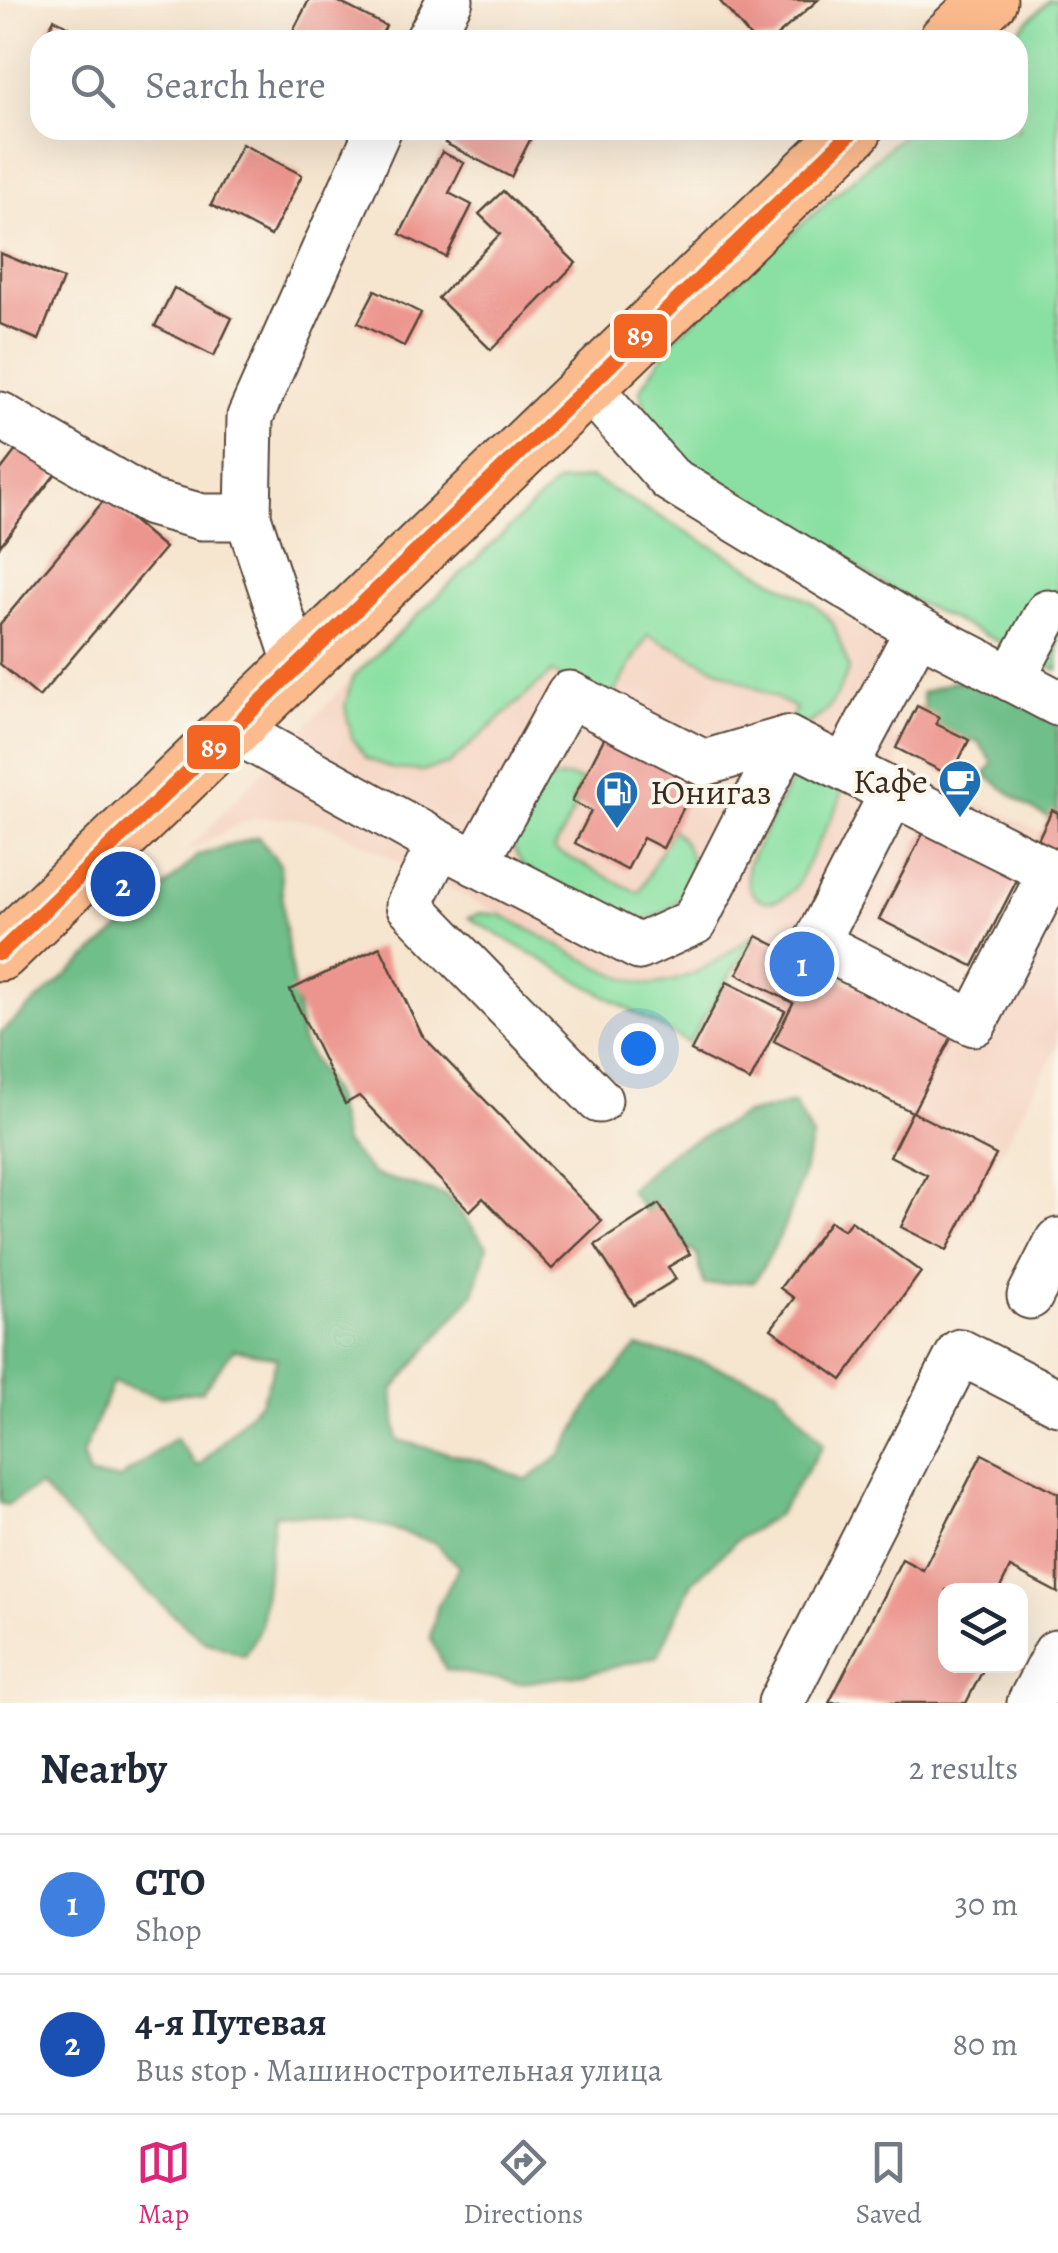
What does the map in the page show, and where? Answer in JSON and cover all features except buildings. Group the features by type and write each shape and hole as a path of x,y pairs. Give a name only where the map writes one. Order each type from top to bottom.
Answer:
{"main road":[{"path":"958,30 989,0"},
{"path":"0,953 844,140"}],"street":[{"path":"434,30 450,0"},
{"path":"297,665 248,517 250,416 374,140"},
{"path":"588,386 670,479 918,630 1058,703"},
{"path":"0,415 151,504 202,516 248,517"},
{"path":"1012,679 1048,613"},
{"path":"844,768 918,630"},
{"path":"599,1100 409,905 458,854 569,694 704,763 787,739 893,792 1051,872 974,1023 816,943 893,792"},
{"path":"231,728 458,854 640,948 694,922 787,739"},
{"path":"1030,1296 1058,1241"},
{"path":"781,1703 960,1352 1058,1402"},
{"path":"1030,1703 1058,1654"}],"shaded area":[{"path":"591,478 932,667 905,686 892,724 900,771 919,786 949,786 1058,841 1058,1045 999,1155 917,1111 955,1035 757,933 718,961 681,978 652,985 626,979 327,825 291,818 253,818 187,851 352,678 556,483"}],"green space":[{"path":"1049,0 1058,0 1058,670 905,597 655,446 640,390 675,337 897,140 1028,140 1028,30 1018,30"},
{"path":"591,478 813,603 833,623 849,668 826,711 784,733 796,708 648,635 607,706 552,672 449,764 422,771 393,769 366,758 352,738 345,707 352,678 556,483"},
{"path":"954,681 997,689 1058,719 1058,823 985,775 993,763 978,741 952,741 926,719 922,693"},
{"path":"801,768 842,789 839,803 795,888 777,901 768,902 753,894 748,864"},
{"path":"570,777 582,781 572,801 577,804 554,850 639,893 672,829 685,843 691,859 687,888 678,901 650,918 632,921 524,867 512,838 522,809 540,784"},
{"path":"258,837 280,864 284,921 302,1041 334,1097 344,1143 373,1174 446,1195 487,1246 474,1293 393,1390 397,1440 483,1462 527,1480 561,1455 592,1400 637,1347 694,1359 776,1388 824,1444 778,1514 737,1540 692,1582 658,1656 590,1673 521,1683 446,1670 430,1637 438,1605 459,1567 434,1542 355,1518 274,1514 261,1625 245,1656 202,1640 116,1563 39,1486 7,1505 0,1503 0,1033 142,910 198,855","holes":["234,1349 277,1358 262,1400 198,1467 175,1438 120,1479 89,1476 82,1455 113,1382 160,1397 202,1391"]},
{"path":"480,913 501,915 602,968 641,983 655,984 697,972 757,932 688,1043 469,918"},
{"path":"794,1103 812,1137 796,1195 775,1246 754,1281 704,1285 697,1255 657,1227 629,1190 671,1152 746,1114"}],"transit line":[{"name":"89","path":"0,953 844,140"}],"place":[{"name":"Кафе","path":"960,819"},
{"name":"Юнигаз","path":"617,830"},
{"name":"4-я Путевая","path":"123,884"},
{"name":"СТО","path":"802,964"}]}
